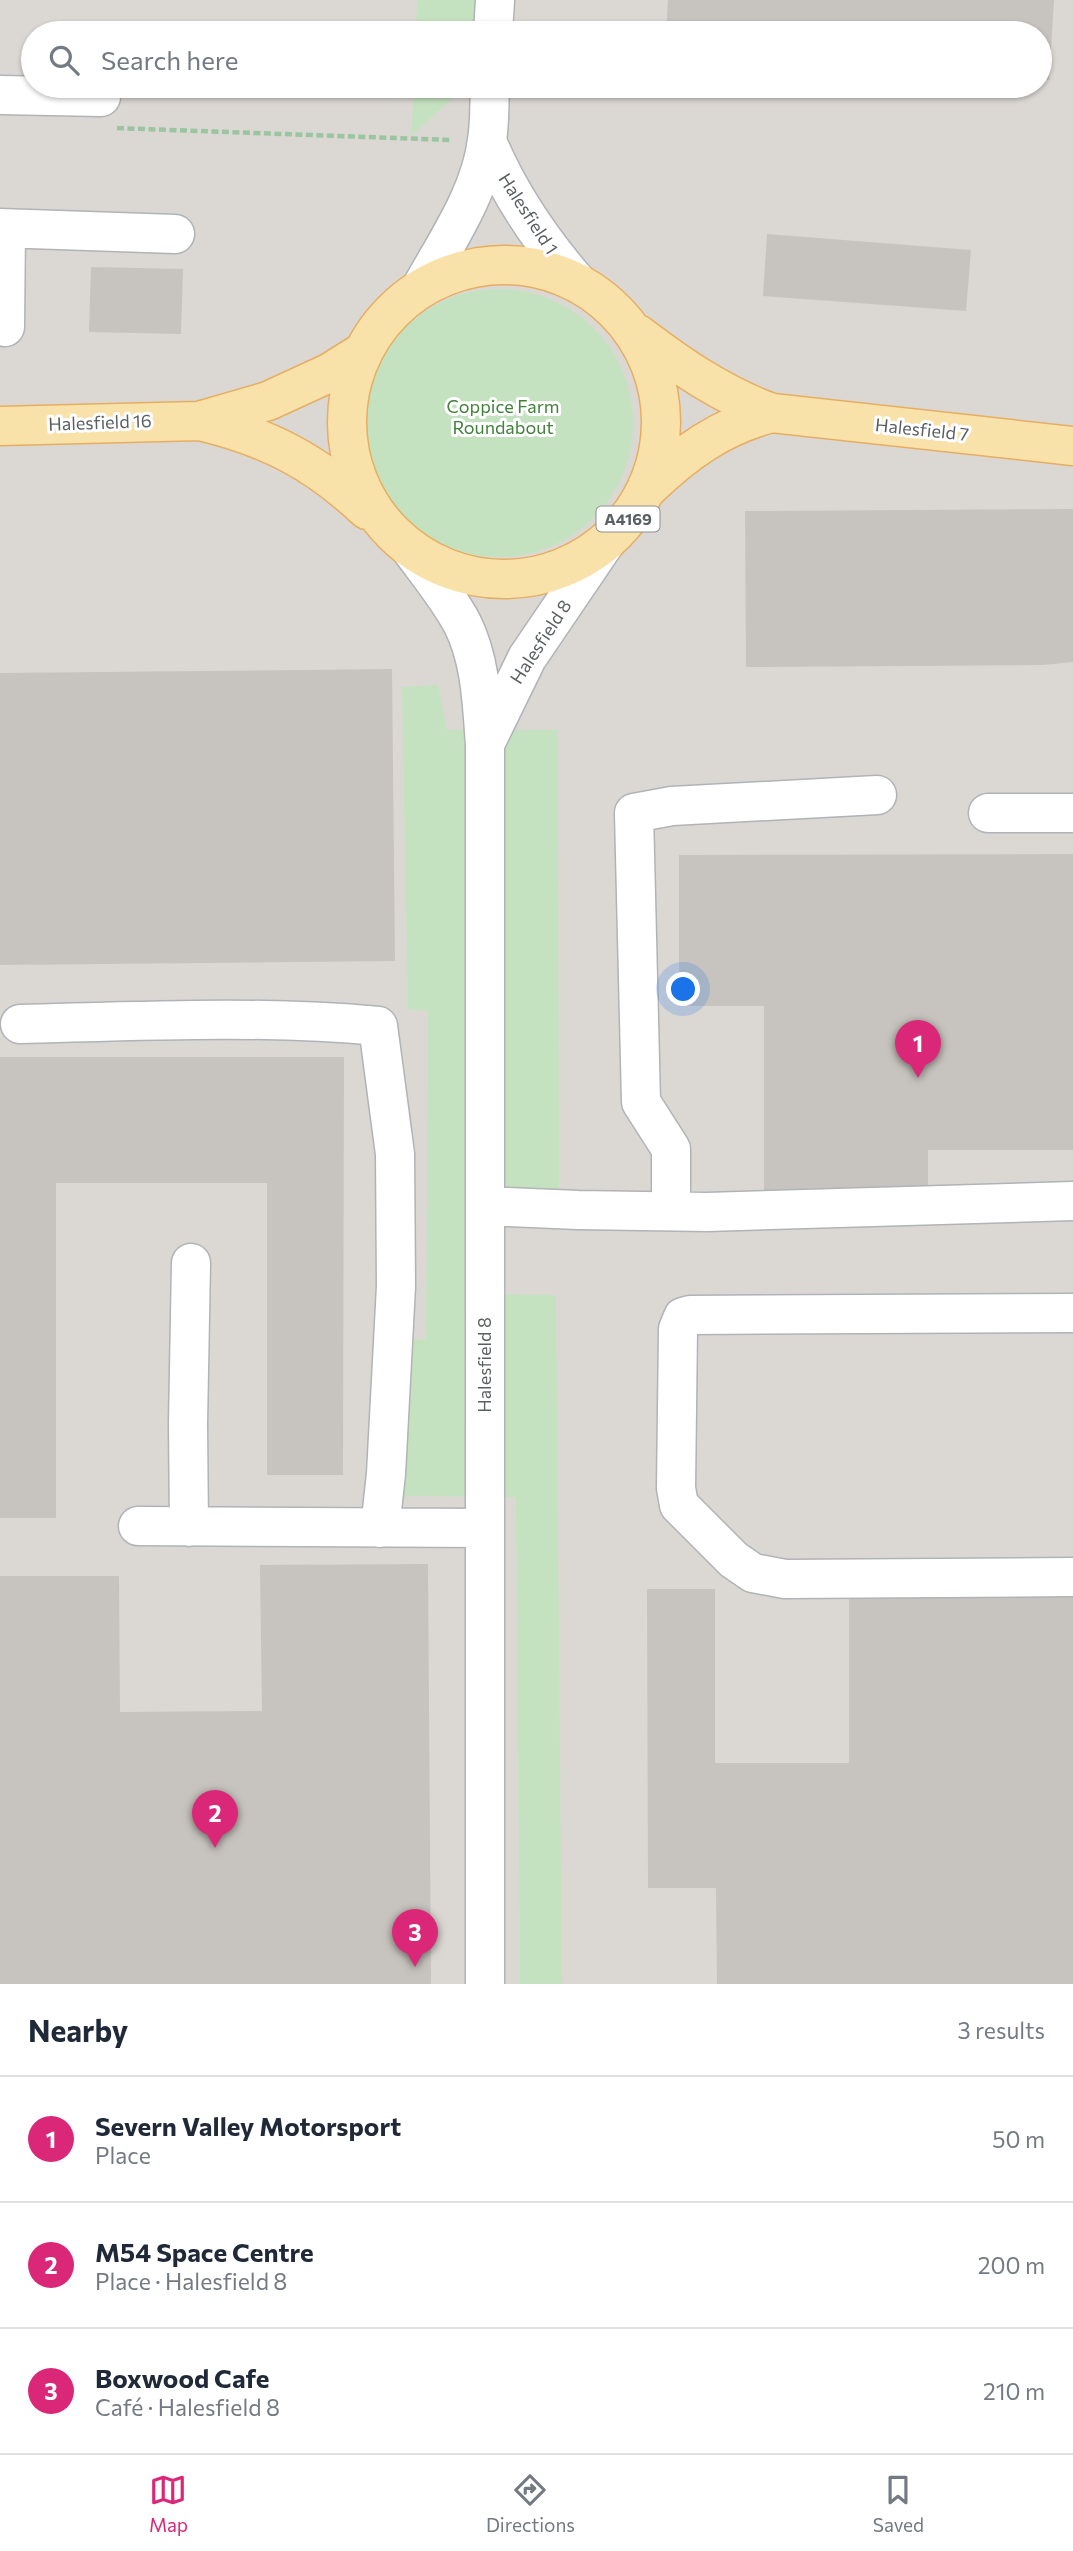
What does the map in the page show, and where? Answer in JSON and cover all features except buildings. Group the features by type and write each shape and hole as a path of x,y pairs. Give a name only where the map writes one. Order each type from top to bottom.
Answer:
{"main road":[{"name":"A4169","path":"525,265 576,281 607,302 632,330 652,367 661,408 659,449 647,489 629,518 605,543 561,569 510,580 459,574 412,551 384,525 359,486 346,443 347,397 360,353 386,315 422,286 472,267 525,265"},
{"name":"Halesfield 7","path":"632,330 709,384 772,414 1073,446"},
{"name":"Halesfield 16","path":"199,421 268,401 329,373 360,353"},
{"name":"Halesfield 7","path":"647,489 676,460 702,442 729,428 772,414"},
{"name":"Halesfield 16","path":"0,426 199,421 234,429 290,452 347,491 384,525"}],"street":[{"path":"494,21 495,0"},
{"path":"0,95 103,112"},
{"name":"Halesfield 1","path":"422,286 469,198 487,141 489,98"},
{"name":"Halesfield 1","path":"487,141 510,191 549,250 576,281"},
{"path":"5,327 3,229 175,234"},
{"name":"Halesfield 8","path":"485,746 504,701 527,658 605,543"},
{"name":"Halesfield 8","path":"412,551 450,602 473,652 480,685 485,746 485,1984"},
{"path":"671,1211 671,1149 641,1102 634,813 672,806 877,795"},
{"path":"988,813 1073,813"},
{"path":"20,1024 223,1019 378,1026 395,1154 396,1286 386,1474 380,1528"},
{"path":"485,1206 671,1211 1073,1201"},
{"path":"189,1527 191,1262"},
{"path":"1073,1313 683,1317 678,1329 676,1488 679,1505 734,1560 753,1573 785,1579 1073,1577"},
{"path":"138,1527 485,1528"}],"path":[{"path":"103,112 487,141"}],"shaded area":[{"path":"0,0 1073,0 1073,1984 0,1984"}],"green space":[{"path":"417,0 476,0 475,21 416,21"},
{"path":"413,98 453,98 411,136"},
{"name":"Coppice Farm Roundabout","path":"499,289 550,299 594,328 623,372 633,423 623,474 594,518 550,547 499,557 448,547 404,518 375,474 365,423 375,372 404,328 448,299"},
{"path":"438,685 447,730 558,730 559,1206 499,1206 501,1294 556,1295 562,1984 520,1984 516,1497 403,1496 391,1475 405,1341 426,1339 428,1011 408,1009 402,687"}],"place":[{"name":"Severn Valley Motorsport","path":"918,1078"},
{"name":"M54 Space Centre","path":"215,1848"},
{"name":"Boxwood Cafe","path":"415,1967"}]}
